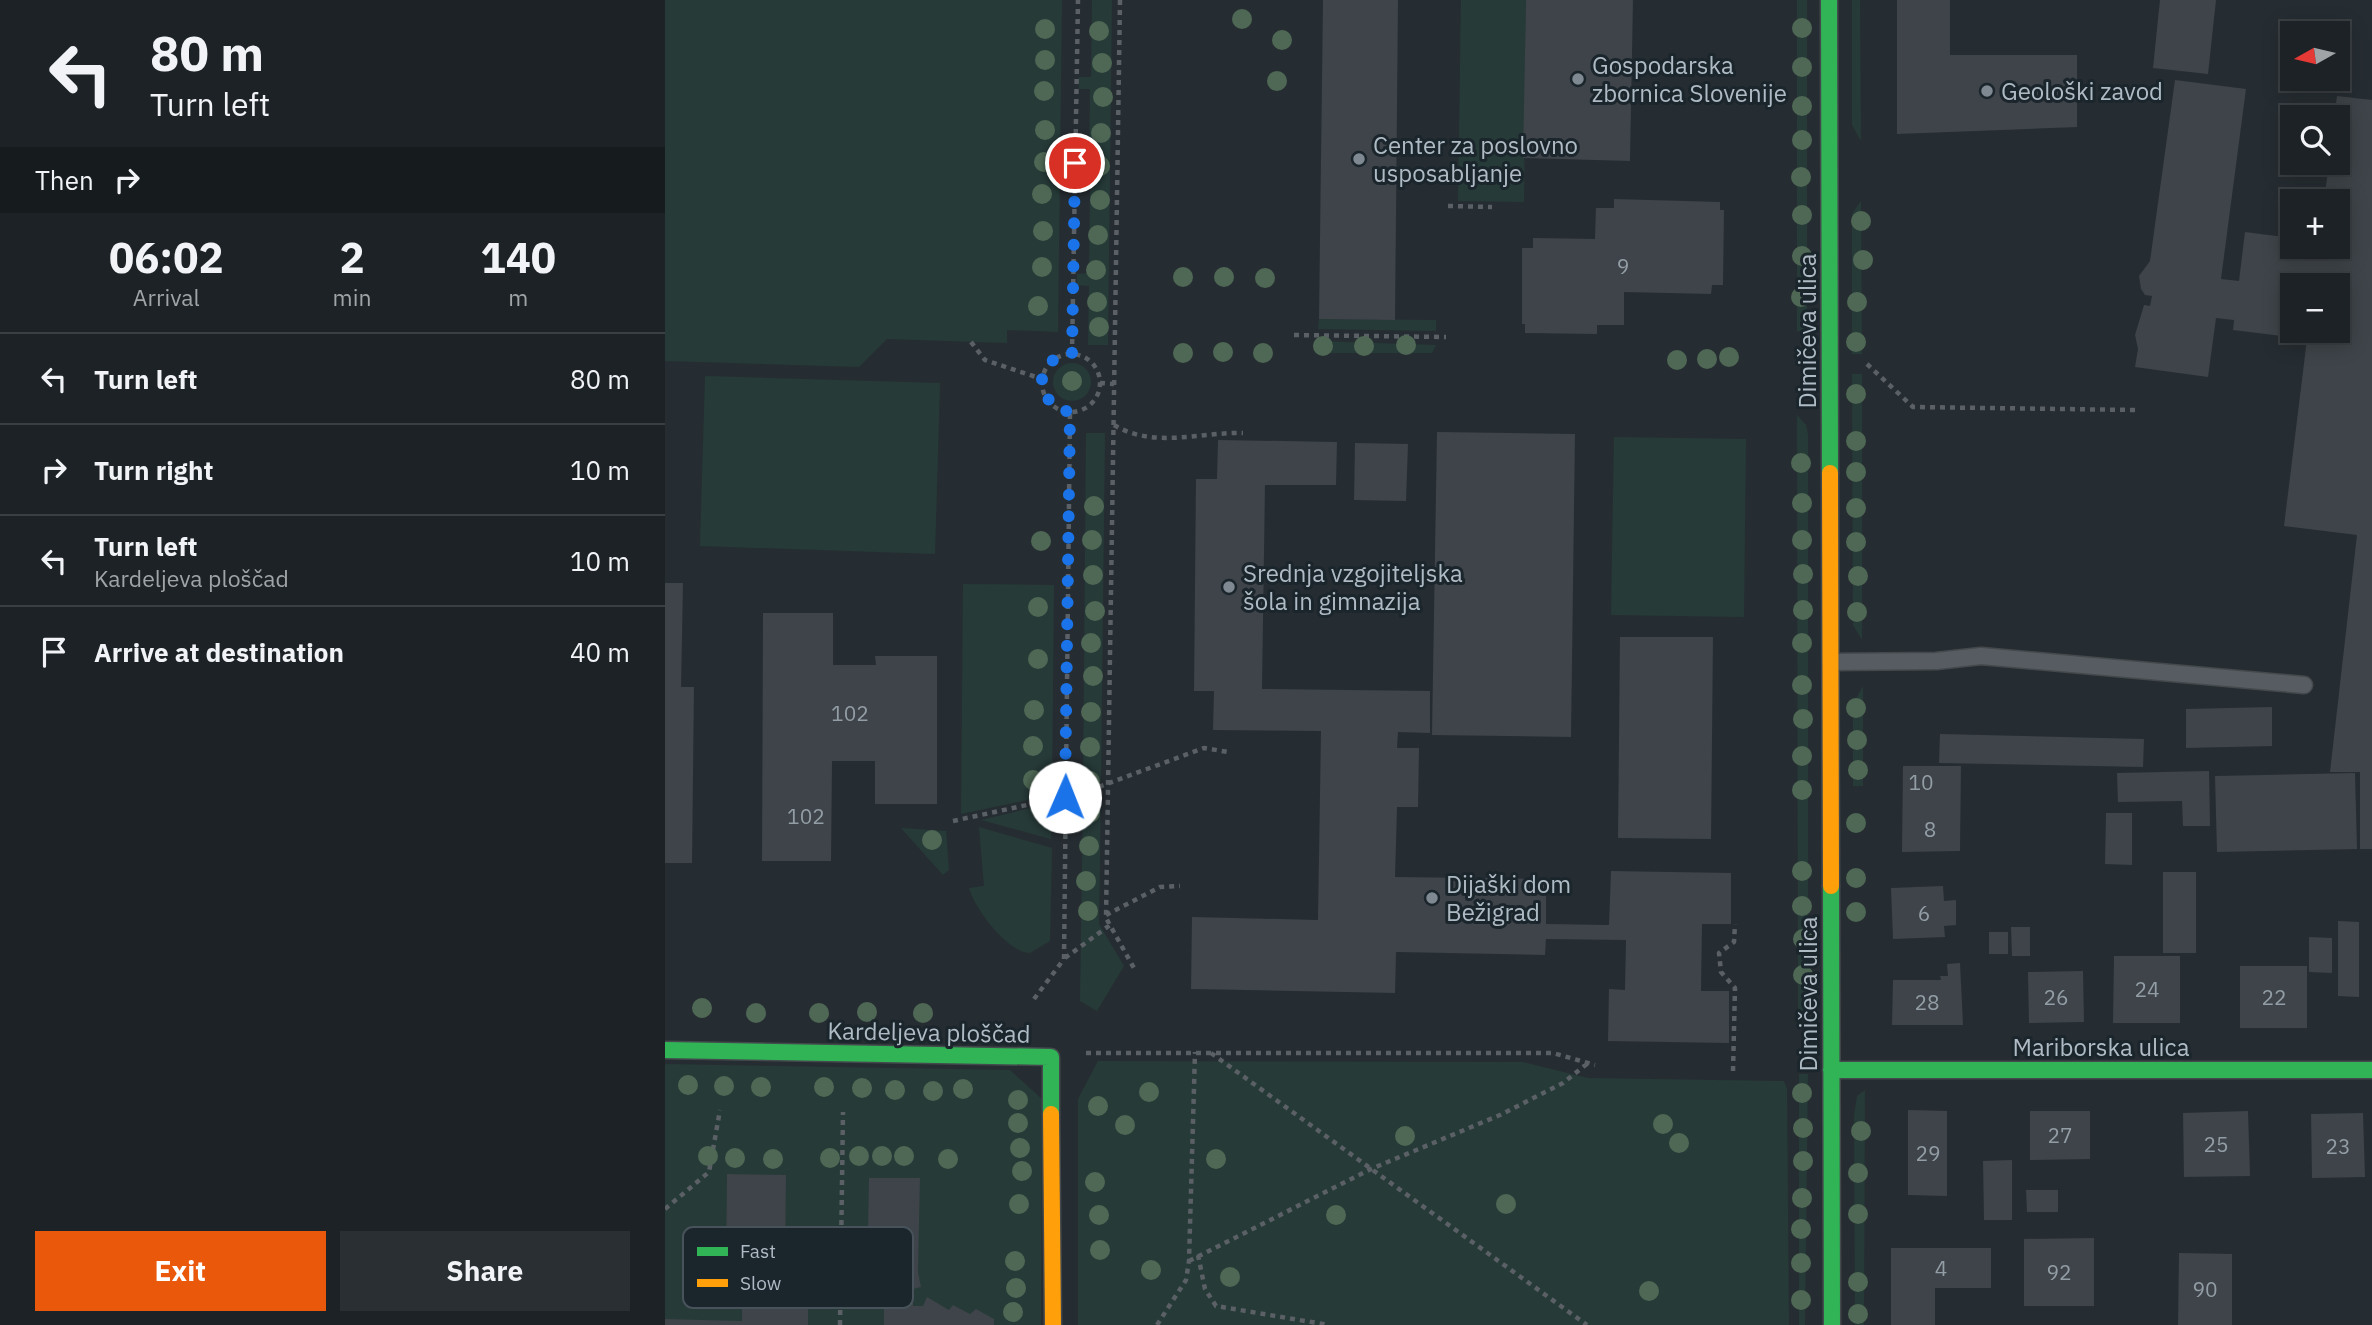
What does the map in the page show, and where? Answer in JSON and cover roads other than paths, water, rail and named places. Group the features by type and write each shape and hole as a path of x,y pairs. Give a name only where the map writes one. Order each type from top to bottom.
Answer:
{"street":[{"name":"Dimičeva ulica","path":"1829,0 1832,1325"},
{"name":"Kardeljeva ploščad","path":"665,1050 1051,1057 1053,1325"},
{"name":"Mariborska ulica","path":"1831,1070 2372,1070"}],"lane":[{"path":"1831,662 1936,661 1981,656 2304,685"}],"place":[{"name":"Gospodarska zbornica Slovenije","path":"1578,79"},
{"name":"Geološki zavod","path":"1987,91"},
{"name":"Center za poslovno usposabljanje","path":"1359,159"},
{"name":"Srednja vzgojiteljska šola in gimnazija","path":"1229,587"},
{"name":"Dijaški dom Bežigrad","path":"1432,898"}]}
